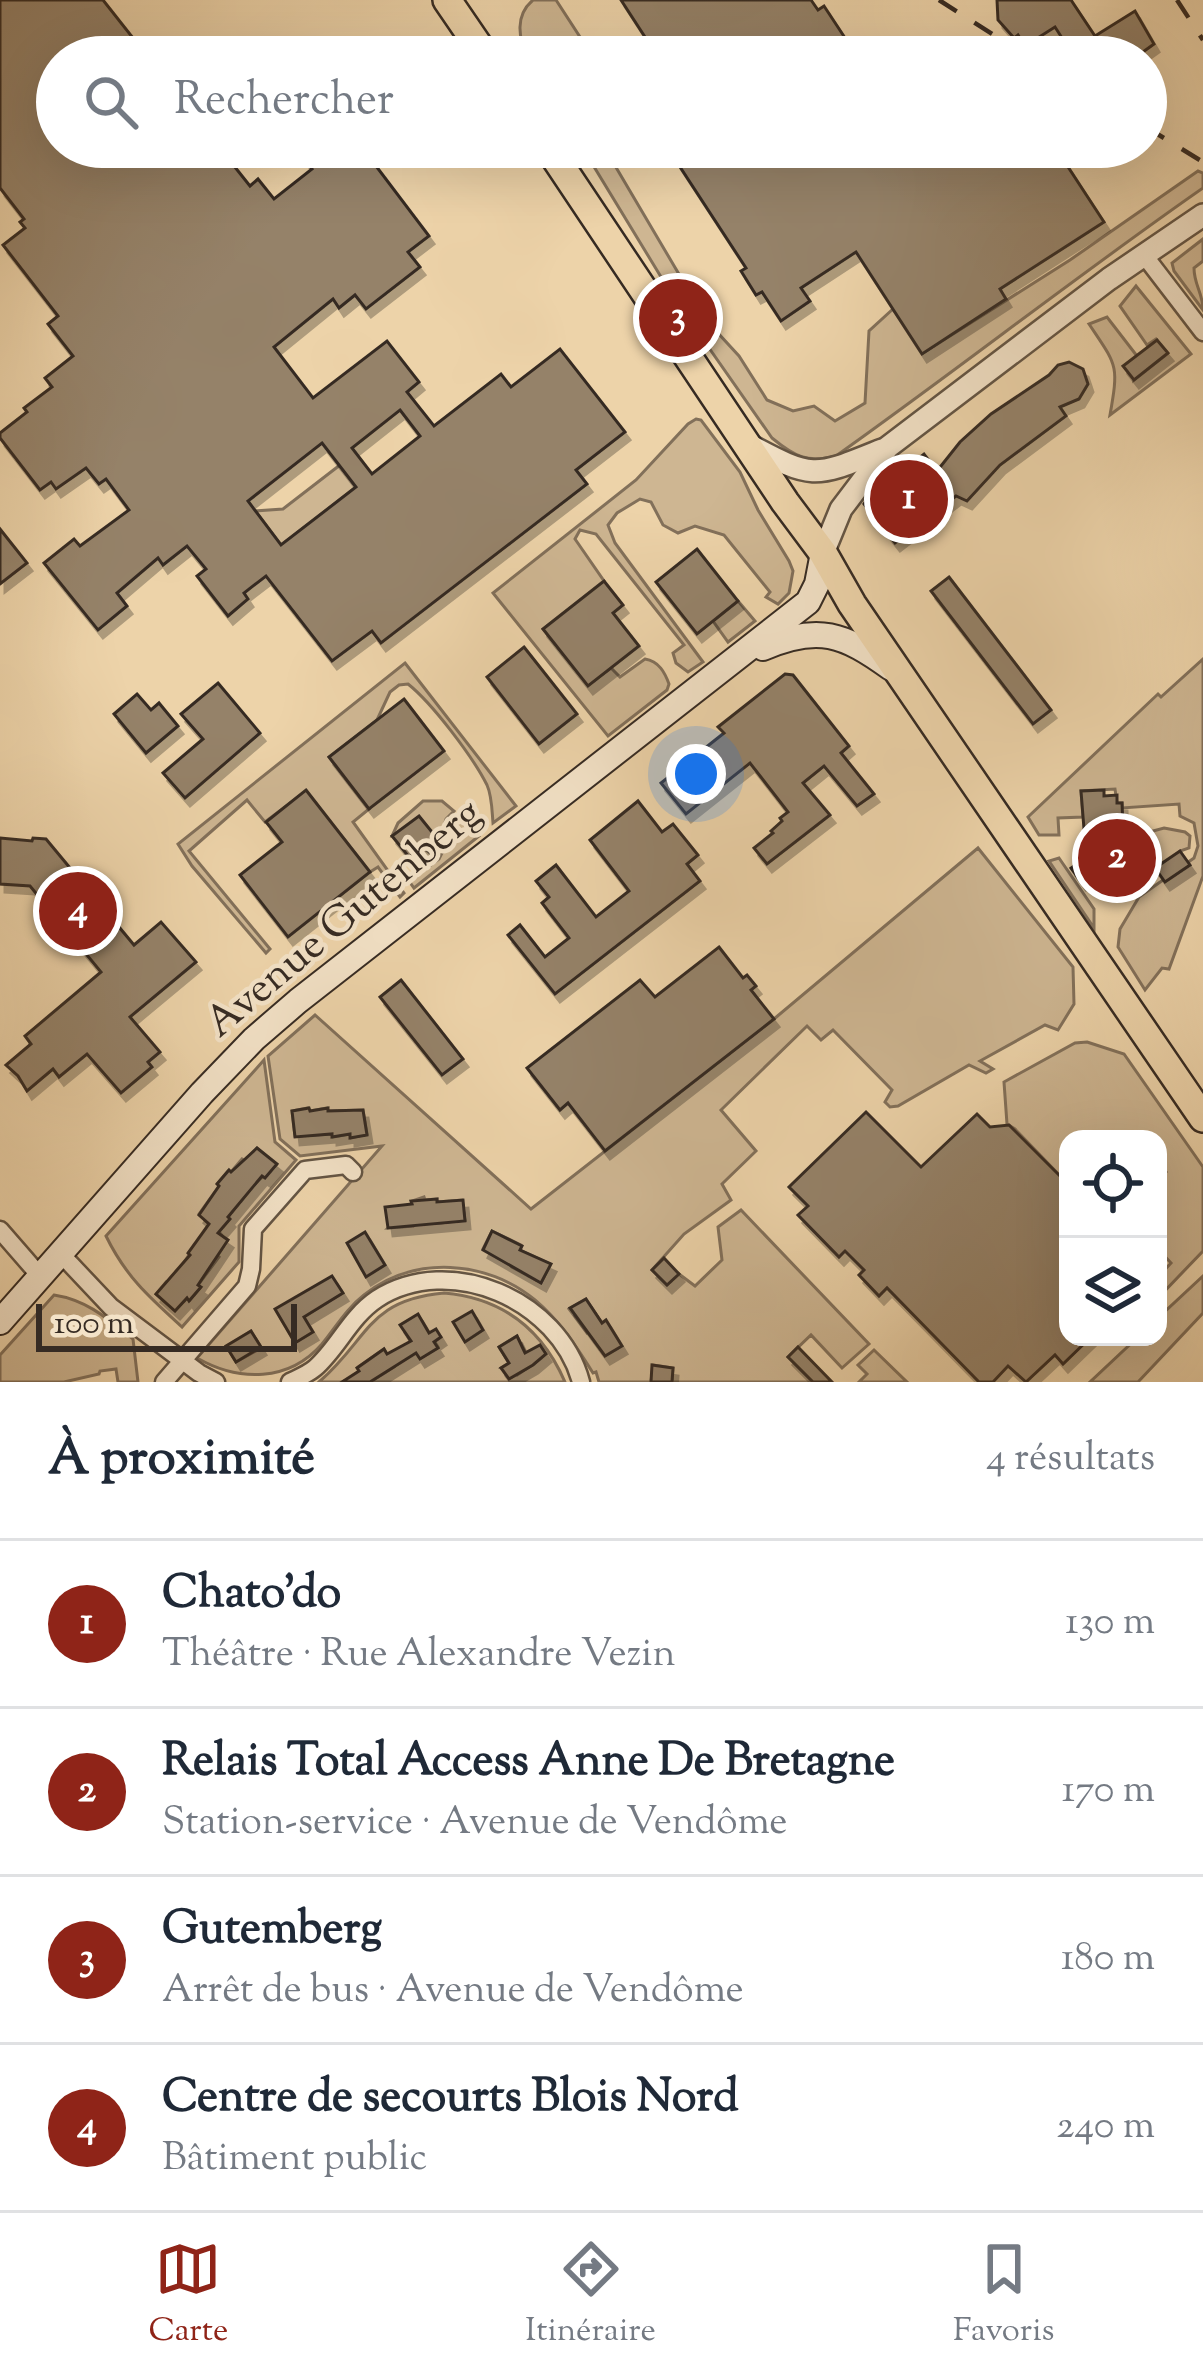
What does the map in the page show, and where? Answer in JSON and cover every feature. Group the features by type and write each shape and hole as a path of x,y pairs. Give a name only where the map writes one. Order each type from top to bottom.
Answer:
{"main road":[{"path":"447,0 472,36"},
{"path":"562,168 1203,1118"},
{"name":"Avenue Gutenberg","path":"0,1322 202,1093 263,1031 808,602 818,584 823,553"},
{"name":"Avenue Gutenberg","path":"734,661 787,638 813,633 838,636 894,670 911,689"}],"street":[{"path":"749,445 789,466 817,473 888,447 1203,214"},
{"path":"1144,255 1203,332"},
{"path":"823,553 841,509 888,447"},
{"path":"164,1382 247,1286 253,1229 305,1170 346,1165 352,1172"},
{"path":"0,1230 40,1276"},
{"path":"61,1254 111,1307 216,1382"},
{"path":"290,1382 315,1368 371,1303 392,1290 447,1280 503,1293 527,1307 550,1328 581,1382"}],"shaded area":[{"path":"533,0 556,0 579,36 521,36 523,13"},
{"path":"595,168 616,168 706,320 739,356 767,400 793,411 814,406 835,421 865,403 869,331 893,309 923,353 1198,171 1203,173 1203,188 836,456 809,458 772,438 672,295"},
{"path":"1203,239 1203,261 1194,268 1203,310 1172,263"},
{"path":"1136,286 1191,354 1110,415 1113,366 1089,324 1107,317 1137,356 1134,380 1167,354 1156,339 1147,345 1120,306"},
{"path":"696,419 740,472 789,561 793,571 789,593 778,604 766,597 770,592 724,535 695,526 678,533 663,525 651,502 640,499 617,513 608,525 615,543 703,662 688,672 676,663 673,653 684,645 596,534 580,530 575,539 604,581 543,629 588,685 611,668 620,677 645,659 658,665 669,684 608,736 493,593 636,480"},
{"path":"340,465 356,487 281,545 255,511 283,509"},
{"path":"738,601 755,621 728,642 713,621"},
{"path":"1203,659 1203,876 1169,969 1162,968 1145,990 1118,947 1120,929 1139,897 1194,858 1198,846 1194,823 1180,816 1179,804 1122,808 1115,789 1081,791 1083,817 1058,818 1059,835 1039,835 1028,817 1158,694 1161,697"},
{"path":"405,663 516,806 493,823 489,789 472,760 418,693 408,684 399,685 390,692 377,720 329,757 369,809 353,822 404,893 400,897 378,867 370,872 306,791 265,822 247,800 189,851 270,949 266,953 178,844"},
{"path":"423,801 442,801 454,811 446,819 434,856 422,847 435,838 392,836 398,823"},
{"path":"461,815 479,836 414,888 409,881 439,859"},
{"path":"1164,828 1190,836 1189,848 1157,869 1141,845 1142,834"},
{"path":"978,848 1073,967 1074,1004 1058,1030 1045,1025 980,1061 993,1069 986,1073 969,1065 890,1107 885,1102 892,1090 833,1030 821,1040 807,1026 721,1110 756,1151 722,1184 731,1200 684,1234 652,1270 667,1285 679,1274 695,1286 722,1260 718,1227 741,1210 869,1344 842,1368 811,1335 788,1357 813,1382 672,1382 673,1368 653,1365 651,1382 599,1382 567,1334 535,1300 495,1277 450,1267 405,1273 384,1282 352,1306 322,1344 294,1366 246,1374 197,1358 382,1146 300,1156 280,1139 268,1056 315,1015 531,1209 774,1019","holes":["363,1110 367,1134 295,1136 292,1111","424,1197 437,1202 462,1200 465,1220 388,1228 412,1201","492,1231 550,1264 541,1283 512,1267 514,1262 483,1249","586,1299 602,1323 587,1333 569,1309","251,1331 261,1348 236,1362 227,1346"]},
{"path":"1059,858 1094,909 1094,928 1049,861"},
{"path":"1087,1042 1124,1054 1203,1167 1203,1251 1167,1289 1171,1263 1167,1259 1167,1130 1059,1130 1059,1175 1007,1124 1004,1082 1075,1043"},
{"path":"264,1060 275,1142 296,1160 239,1226 239,1262 182,1327 130,1275 106,1236","holes":["257,1148 276,1165 231,1214 219,1232 227,1241 216,1254 219,1257 200,1288 175,1311 156,1294 166,1282 170,1284 209,1224 199,1214 218,1183"]},
{"path":"1203,1276 1203,1313 1138,1382 1090,1382 1128,1346 1167,1346 1167,1310"},
{"path":"54,1295 87,1306 133,1339 138,1382 118,1382 116,1369 64,1382 0,1382 0,1355"},
{"path":"465,1296 502,1309 545,1346 565,1382 370,1382 394,1367 384,1349 358,1367 360,1373 342,1382 319,1382 371,1324 399,1304 419,1297","holes":["418,1315 438,1347 420,1358 401,1325","517,1336 532,1365 517,1375 501,1368 509,1363 499,1347"]},
{"path":"874,1350 907,1382 859,1382 867,1374 858,1365"}],"building":[{"path":"0,0 103,0 131,36 36,36 36,168 236,168 250,186 258,179 274,199 311,168 378,168 429,236 408,252 420,267 366,309 355,295 339,308 333,299 274,347 313,398 387,341 419,382 407,392 434,426 501,374 511,387 560,349 625,432 576,470 587,484 381,643 372,631 332,661 266,576 244,593 248,599 228,616 197,576 206,569 187,546 163,565 158,558 117,593 127,606 98,630 44,563 74,539 80,546 129,510 106,479 99,484 86,468 56,489 51,482 40,490 0,438 0,433 27,412 24,408 52,387 45,378 73,356 48,324 58,316 3,245 25,228 20,222 24,219 0,188","holes":["400,410 420,436 372,474 352,448","322,443 356,487 281,545 248,501"]},
{"path":"621,0 811,0 818,10 824,6 844,36 644,36"},
{"path":"997,0 1071,0 1095,36 1061,36 1055,27 1041,36 1012,36 998,20"},
{"path":"1135,11 1149,36 1095,36"},
{"path":"681,168 1069,168 1104,222 1000,289 1006,299 922,354 856,252 801,288 810,301 781,321 762,292 756,295 741,271 746,268"},
{"path":"1157,340 1168,353 1134,380 1123,366"},
{"path":"1069,362 1083,369 1088,384 1079,399 1060,407 1066,416 1000,465 967,501 956,496 895,543 864,504 868,498 924,454 937,471 991,414 1058,365"},
{"path":"0,529 27,563 0,584"},
{"path":"697,549 738,601 697,634 656,582"},
{"path":"949,577 1051,710 1033,724 931,591"},
{"path":"604,581 623,605 613,613 639,646 588,686 543,629"},
{"path":"524,647 577,714 539,744 487,677"},
{"path":"785,674 793,675 849,746 841,753 874,794 857,806 824,766 803,783 830,815 767,864 754,848 788,812 750,763 686,814 661,783 724,733 718,727"},
{"path":"218,683 260,733 185,798 163,773 203,739 181,714"},
{"path":"137,694 151,710 159,703 178,726 146,753 114,714"},
{"path":"404,699 444,751 369,809 329,757"},
{"path":"306,790 370,872 288,937 240,875 282,842 266,822"},
{"path":"1104,790 1104,796 1117,795 1117,803 1122,803 1123,826 1084,829 1081,791"},
{"path":"638,801 662,832 673,824 698,855 687,864 700,881 555,994 508,935 520,925 545,957 569,938 542,903 549,897 536,881 556,865 596,917 629,891 590,840"},
{"path":"419,816 436,837 409,857 392,836"},
{"path":"1118,835 1133,857 1118,868 1113,860 1081,882 1071,868"},
{"path":"0,838 46,839 134,945 161,922 196,962 130,1017 160,1052 148,1062 152,1067 121,1093 87,1054 59,1077 53,1069 27,1091 6,1065 31,1044 25,1036 101,972 30,886 0,884"},
{"path":"1180,851 1190,865 1165,882 1155,868"},
{"path":"719,947 743,978 747,975 756,986 751,990 774,1019 605,1151 568,1103 560,1110 527,1068 640,980 655,997"},
{"path":"401,980 463,1059 442,1075 380,997"},
{"path":"363,1110 367,1135 295,1137 292,1111"},
{"path":"866,1112 921,1167 977,1114 990,1127 1009,1125 1059,1175 1059,1346 1082,1346 1063,1364 1055,1355 1026,1382 1008,1366 993,1382 979,1382 887,1288 879,1296 859,1275 864,1270 845,1251 839,1257 798,1215 808,1206 789,1187"},
{"path":"257,1148 277,1164 228,1217 218,1233 228,1240 201,1287 175,1311 156,1294 209,1224 199,1215 217,1184"},
{"path":"463,1200 465,1221 388,1228 385,1207"},
{"path":"492,1231 551,1264 541,1283 483,1250"},
{"path":"365,1232 385,1265 366,1277 347,1243"},
{"path":"664,1258 679,1274 667,1285 652,1270"},
{"path":"332,1276 343,1293 304,1317 313,1332 295,1343 275,1309"},
{"path":"586,1299 622,1346 605,1356 570,1308"},
{"path":"472,1311 483,1330 465,1342 453,1322"},
{"path":"418,1314 429,1333 436,1329 441,1337 434,1342 438,1348 420,1359 416,1353 370,1382 342,1382 384,1349 387,1354 411,1341 400,1325"},
{"path":"251,1331 261,1347 236,1362 226,1346"},
{"path":"517,1336 525,1353 540,1345 546,1354 509,1379 501,1368 509,1363 499,1347"},
{"path":"798,1347 832,1382 813,1382 788,1357"},
{"path":"652,1365 673,1368 672,1382 651,1382"}],"railway":[{"path":"939,0 995,36"},
{"path":"1177,0 1203,40"},
{"path":"1167,140 1203,162"}],"place":[{"name":"Gutemberg","path":"678,318"},
{"name":"Chato'do","path":"909,499"},
{"name":"Relais Total Access Anne De Bretagne","path":"1117,858"},
{"name":"Centre de secourts Blois Nord","path":"78,911"}]}
